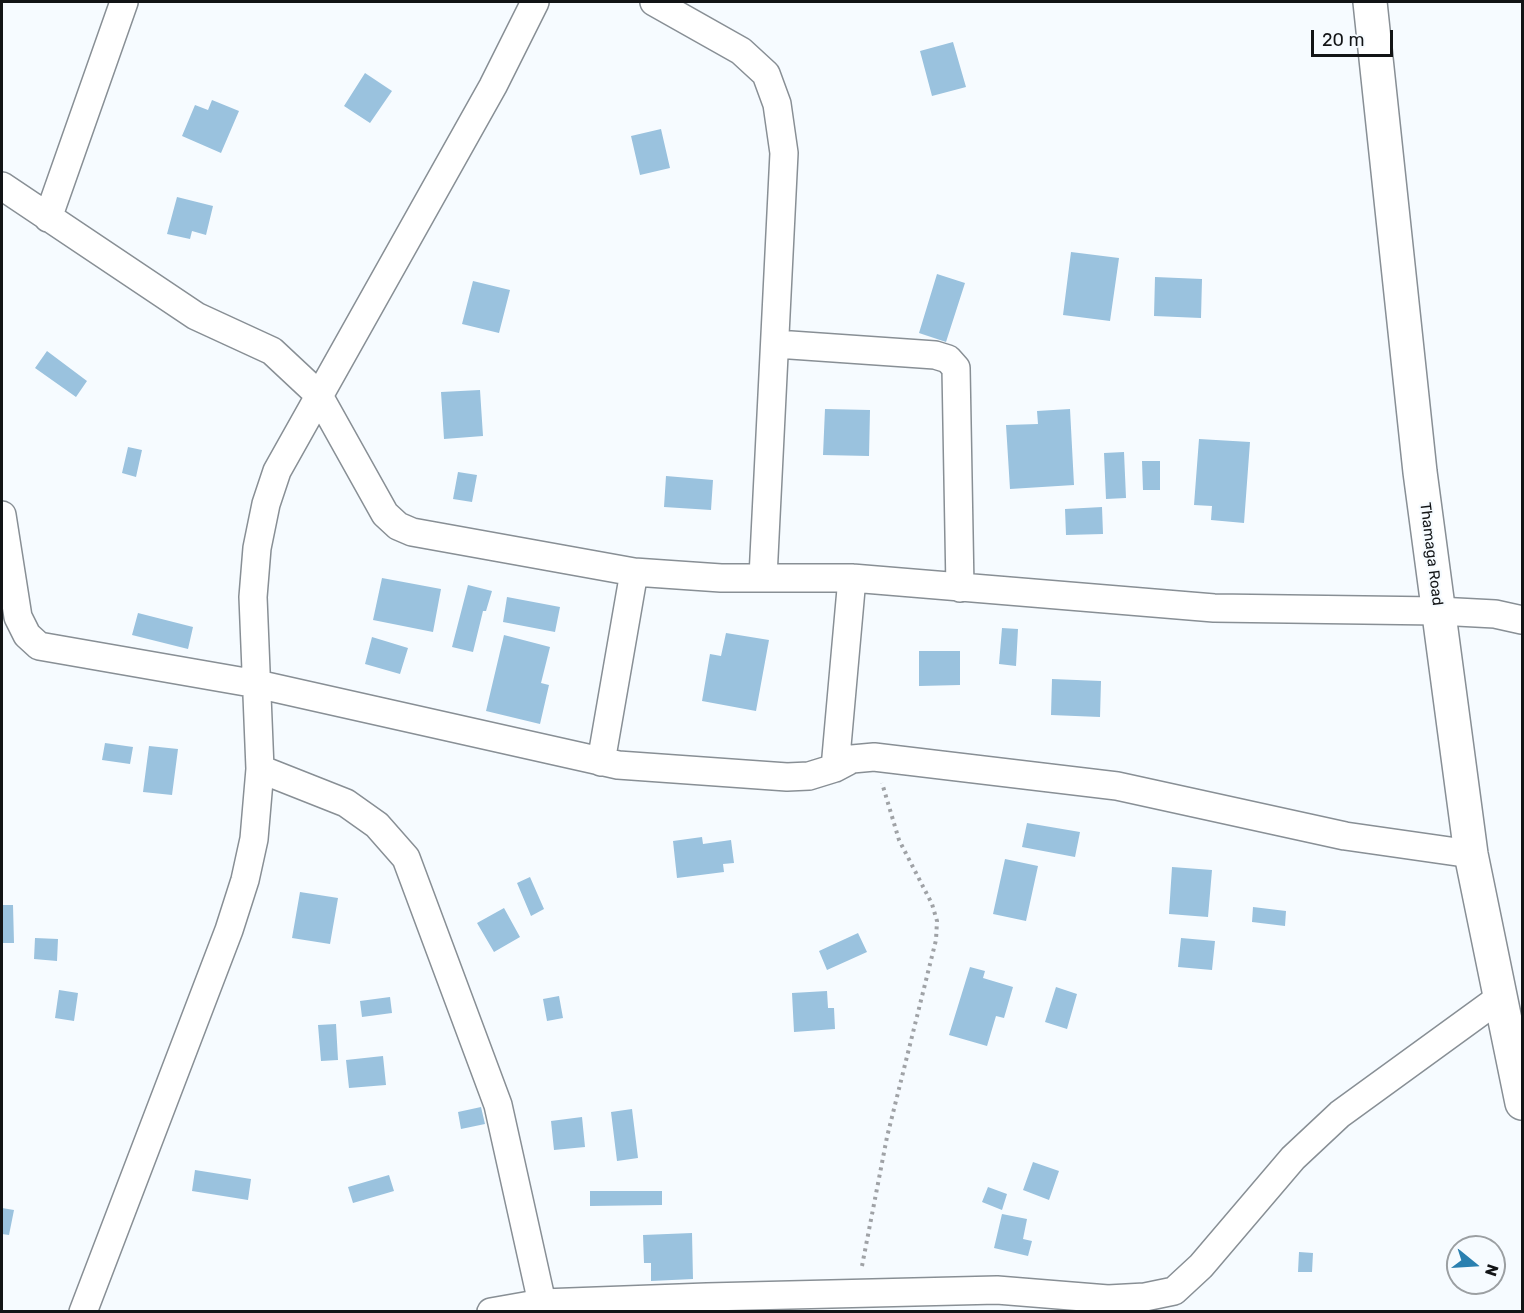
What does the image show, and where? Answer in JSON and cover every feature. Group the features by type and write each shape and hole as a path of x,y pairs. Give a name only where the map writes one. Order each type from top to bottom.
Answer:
{"main road":[{"name":"Thamaga Road","path":"1370,2 1438,611 1471,854 1522,1103"}],"street":[{"path":"48,218 124,2"},
{"path":"82,1311 229,930 245,880 254,839 260,769 253,597 257,548 266,504 277,471 318,394 493,86 535,2"},
{"path":"654,2 741,51 766,74 777,104 784,153 763,577"},
{"path":"2,186 196,316 272,351 318,394 384,514 398,526 412,532 634,572 721,578 852,578 1214,608 1438,611 1495,614 1522,620"},
{"path":"776,344 935,355 948,359 956,368 960,588"},
{"path":"2,515 18,616 27,635 39,646 257,684 601,762 787,777 809,776 835,768 852,759 874,757 1117,786 1345,836 1471,854"},
{"path":"601,762 634,572"},
{"path":"835,768 852,578"},
{"path":"260,769 346,803 377,825 406,858 498,1105 542,1303"},
{"path":"490,1311 542,1303 997,1290 1108,1305 1174,1291 1201,1266 1293,1158 1340,1114 1500,997"}],"path":[{"path":"857,1293 887,1137 936,940 937,921 932,904 899,840 874,757"}],"building":[{"path":"953,42 966,87 932,96 920,51"},
{"path":"365,73 392,91 370,123 344,106"},
{"path":"212,100 239,111 221,153 182,136 195,105 208,110"},
{"path":"661,129 670,168 640,175 631,136"},
{"path":"177,197 213,206 206,235 192,231 190,239 167,234"},
{"path":"1071,252 1119,258 1110,321 1063,315"},
{"path":"937,274 965,283 946,342 919,333"},
{"path":"1155,277 1202,279 1201,318 1154,316"},
{"path":"473,281 510,290 499,333 462,324"},
{"path":"47,351 87,381 76,397 35,368"},
{"path":"480,390 483,436 444,439 441,392"},
{"path":"825,409 870,410 869,456 823,455"},
{"path":"1070,409 1074,485 1010,489 1006,425 1038,424 1037,411"},
{"path":"1199,439 1250,442 1244,523 1211,520 1212,506 1194,505"},
{"path":"128,447 142,450 136,477 122,473"},
{"path":"1124,452 1126,498 1106,499 1104,453"},
{"path":"1142,461 1160,461 1160,490 1143,490"},
{"path":"458,472 477,475 472,502 453,499"},
{"path":"666,476 713,480 711,510 664,507"},
{"path":"1102,507 1103,534 1066,535 1065,509"},
{"path":"382,578 441,589 433,632 373,620"},
{"path":"468,585 492,591 486,611 483,611 473,652 452,647"},
{"path":"507,597 560,607 555,632 503,622"},
{"path":"138,613 193,627 188,649 132,635"},
{"path":"1002,628 1018,629 1016,666 999,664"},
{"path":"726,633 769,640 756,711 702,701 710,654 721,656"},
{"path":"504,635 550,647 541,683 549,685 540,724 486,711"},
{"path":"372,637 408,648 400,674 365,664"},
{"path":"919,651 960,651 960,685 919,686"},
{"path":"1052,679 1101,681 1100,717 1051,715"},
{"path":"105,743 133,747 130,764 102,760"},
{"path":"149,746 178,749 172,795 143,792"},
{"path":"1027,823 1080,832 1075,857 1022,847"},
{"path":"702,837 703,844 731,840 734,863 723,864 724,872 677,878 673,841"},
{"path":"1005,859 1038,866 1026,921 993,914"},
{"path":"1172,867 1212,870 1208,917 1169,914"},
{"path":"530,877 544,909 531,916 517,883"},
{"path":"300,892 338,898 330,944 292,938"},
{"path":"2,905 13,905 14,943 2,943"},
{"path":"1253,907 1286,911 1285,926 1252,922"},
{"path":"504,908 520,937 494,952 477,923"},
{"path":"858,933 867,952 827,970 819,951"},
{"path":"35,938 58,939 57,961 34,959"},
{"path":"1181,938 1215,941 1212,970 1178,967"},
{"path":"970,967 985,971 983,978 1013,987 1004,1018 996,1016 987,1046 949,1035"},
{"path":"1056,987 1077,994 1067,1029 1045,1022"},
{"path":"59,990 78,993 74,1021 55,1018"},
{"path":"827,991 828,1008 834,1008 835,1029 794,1032 792,993"},
{"path":"559,996 563,1018 547,1021 543,999"},
{"path":"390,997 392,1013 362,1017 360,1001"},
{"path":"336,1024 338,1060 321,1061 318,1025"},
{"path":"383,1056 386,1085 349,1088 346,1060"},
{"path":"481,1107 485,1124 461,1129 458,1112"},
{"path":"632,1109 638,1158 617,1161 611,1112"},
{"path":"582,1117 585,1147 554,1150 551,1121"},
{"path":"1033,1162 1059,1171 1049,1200 1023,1190"},
{"path":"195,1170 251,1179 248,1200 192,1191"},
{"path":"389,1175 394,1191 353,1203 348,1187"},
{"path":"988,1187 1007,1194 1002,1210 982,1202"},
{"path":"590,1191 662,1191 662,1205 590,1206"},
{"path":"2,1208 14,1210 9,1235 2,1234"},
{"path":"1002,1214 1027,1219 1023,1239 1032,1241 1028,1256 994,1248"},
{"path":"692,1233 693,1279 651,1281 651,1263 644,1263 643,1235"},
{"path":"1299,1252 1313,1253 1312,1272 1298,1272"}]}
